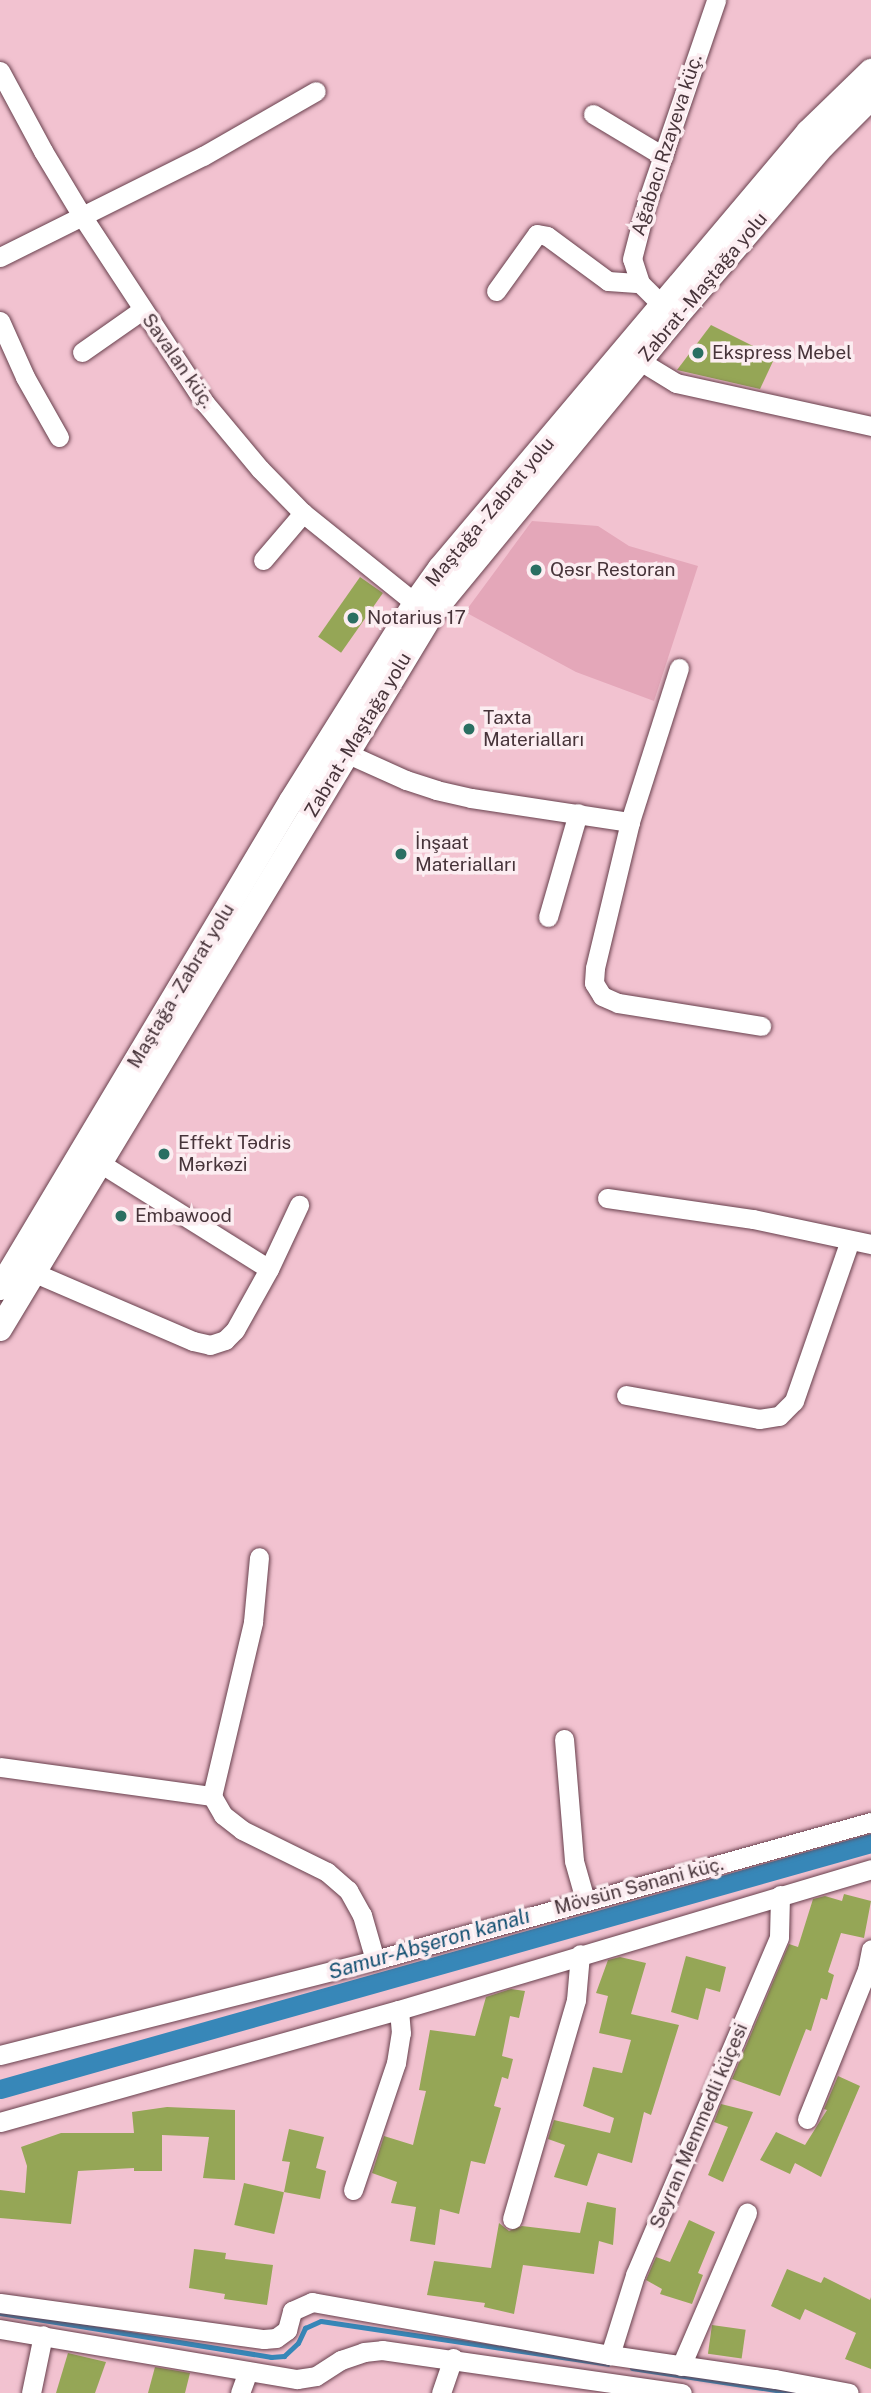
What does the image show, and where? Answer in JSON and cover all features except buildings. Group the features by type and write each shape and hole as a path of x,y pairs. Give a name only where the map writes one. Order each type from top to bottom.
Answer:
{"main road":[{"name":"Maştağa - Zabrat yolu","path":"0,1288 291,801 415,603 668,312 808,132 871,71"},
{"name":"Zabrat - Maştağa yolu","path":"0,1329 433,612 640,361 668,312 871,97"}],"street":[{"name":"Ağabacı Rzayeva küç.","path":"640,283 632,259 635,240 716,0"},
{"name":"Savalan küç.","path":"0,71 82,216 205,402 260,469 303,513 415,603"},
{"path":"0,257 203,156 316,91"},
{"path":"593,114 663,156"},
{"path":"496,291 537,234 547,236 608,281 640,283 668,312"},
{"path":"82,352 142,310"},
{"path":"0,321 25,377 59,437"},
{"path":"640,361 676,383 871,426"},
{"path":"263,560 303,513"},
{"path":"679,668 630,822 595,968 594,983 602,996 618,1003 761,1026"},
{"path":"346,753 406,780 436,790 471,798 630,822"},
{"path":"548,917 578,813"},
{"path":"100,1163 269,1269"},
{"path":"607,1198 753,1219 871,1244"},
{"path":"35,1273 193,1341 210,1345 225,1340 234,1330 269,1269 299,1205"},
{"path":"626,1395 759,1419 779,1416 794,1401 850,1240"},
{"path":"258,1557 253,1622 212,1796 223,1815 243,1830 327,1872 348,1890 362,1915 375,1960"},
{"path":"564,1739 573,1861 585,1900"},
{"path":"0,1768 212,1796"},
{"name":"Mövsün Sənani küç.","path":"0,2055 375,1960 871,1822"},
{"path":"0,2122 399,2010 871,1869"},
{"name":"Seyran Memmedli küçesi","path":"610,2356 635,2274 779,1937 780,1895"},
{"path":"807,2119 869,1970 871,1949"},
{"path":"512,2219 576,2000 580,1954"},
{"path":"353,2190 396,2063 401,2033 399,2010"},
{"path":"681,2365 747,2213"},
{"path":"0,2302 264,2339 276,2337 287,2330 292,2311 312,2302 610,2356 849,2393"},
{"path":"0,2329 297,2379 316,2376 341,2360 363,2352 382,2350 453,2358 682,2393"},
{"path":"31,2393 43,2335"},
{"path":"441,2393 453,2358"},
{"path":"240,2393 248,2371"}],"shaded area":[{"path":"532,521 598,526 629,546 698,566 654,701 576,672 465,612"}],"waterway":[{"name":"Samur-Abşeron kanalı","path":"0,2089 871,1843"},
{"path":"0,2313 271,2357 284,2356 298,2343 305,2328 321,2321 608,2364"},
{"path":"632,2368 795,2393"}],"place":[{"name":"Ekspress Mebel","path":"698,353"},
{"name":"Qəsr Restoran","path":"536,570"},
{"name":"Notarius 17","path":"353,618"},
{"name":"Taxta Materialları","path":"469,729"},
{"name":"İnşaat Materialları","path":"401,854"},
{"name":"Effekt Tədris Mərkəzi","path":"164,1154"},
{"name":"Embawood","path":"121,1216"}]}
